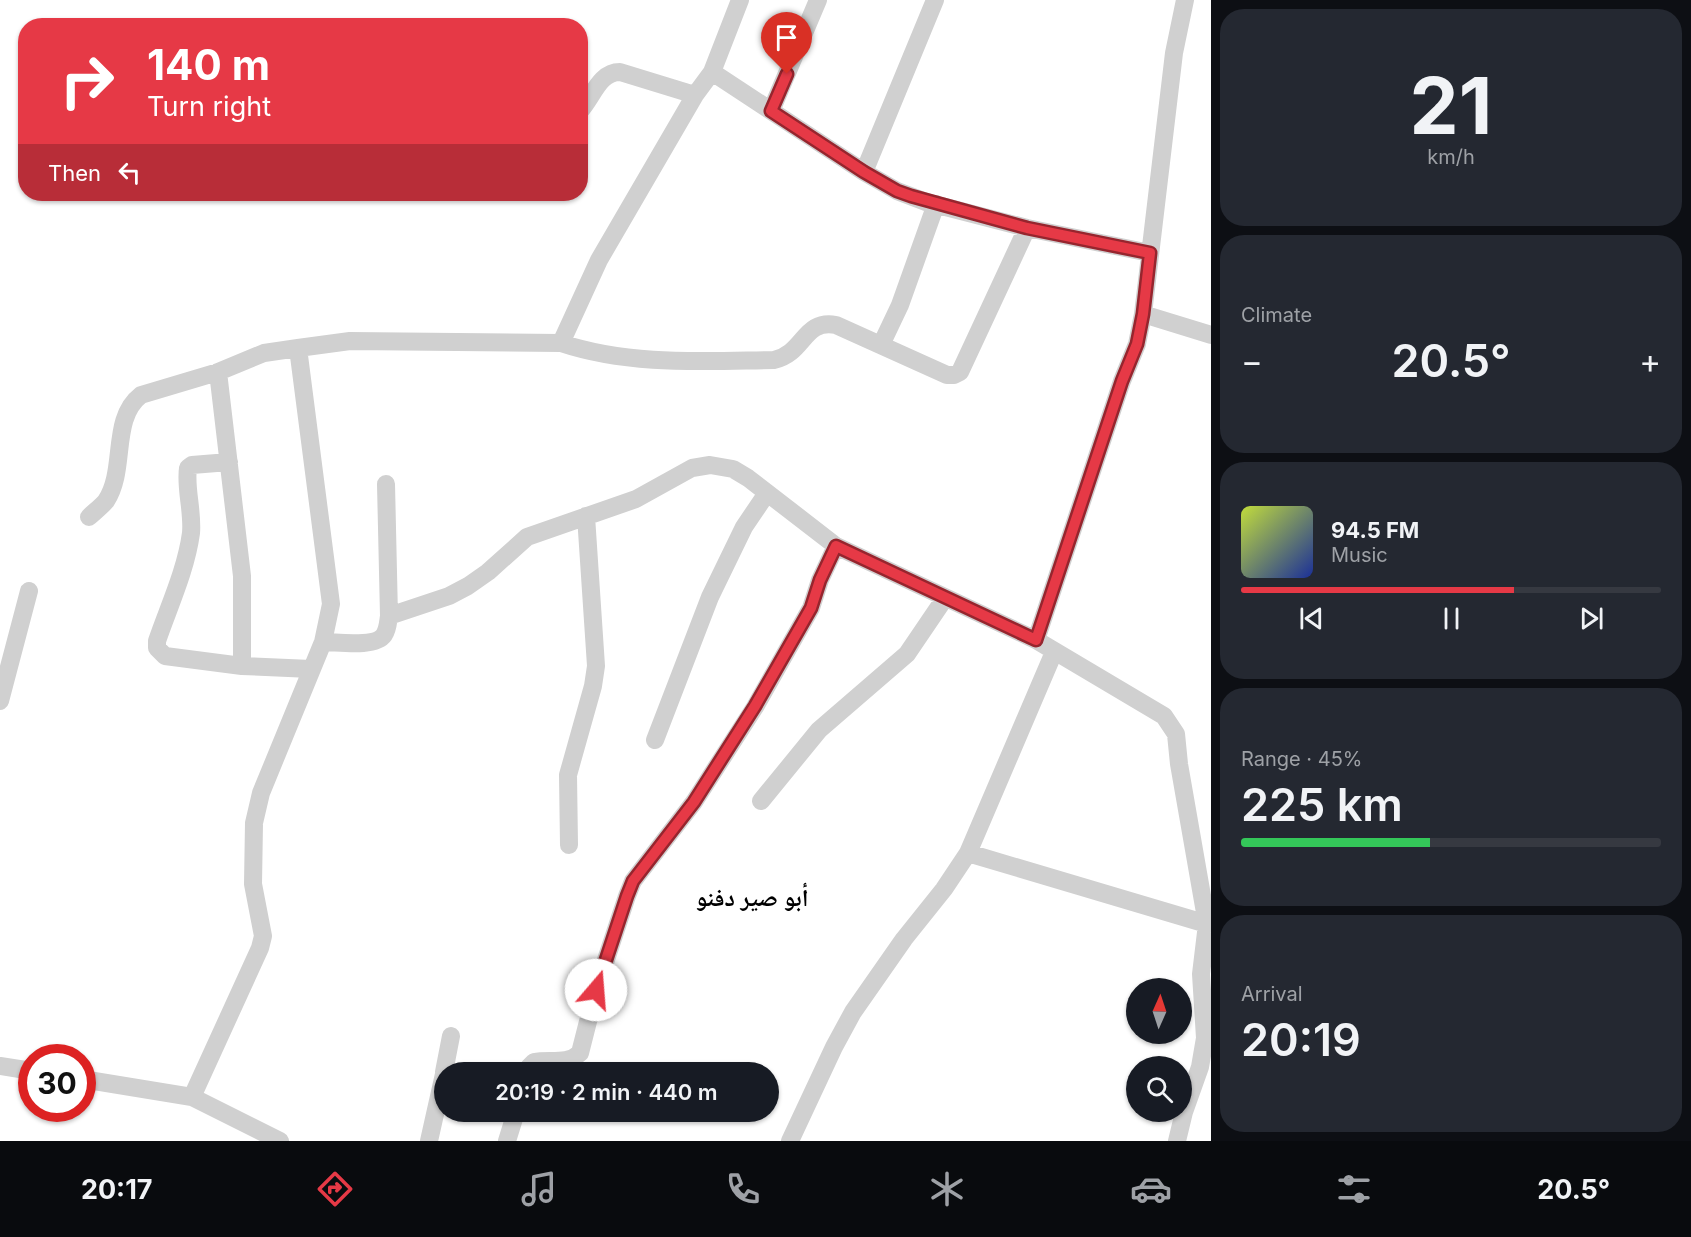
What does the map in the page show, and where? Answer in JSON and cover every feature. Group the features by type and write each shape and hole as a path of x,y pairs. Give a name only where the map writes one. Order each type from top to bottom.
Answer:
{"street":[{"path":"561,343 599,260 695,95 712,72 740,0"},
{"path":"771,111 818,0"},
{"path":"864,172 934,0"},
{"path":"1036,640 1122,381 1137,344 1143,314 1174,53 1185,0"},
{"path":"588,100 604,78 612,72 620,72 695,95"},
{"path":"712,72 864,172 897,191 936,204 1027,228 1150,253"},
{"path":"881,345 900,305 936,204"},
{"path":"89,518 105,501 112,486 117,469 124,421 133,401 141,395 218,372 264,353 350,341 561,343 586,351 654,361 774,360 793,352 811,330 820,324 827,323 947,375 954,375 960,372 1027,228"},
{"path":"1143,314 1211,335"},
{"path":"192,1097 260,948 262,936 253,884 254,823 261,793 323,642 331,604 298,348"},
{"path":"218,372 242,576 242,666"},
{"path":"229,462 192,465 188,468 192,512 191,534 185,562 157,641 157,648 165,656 242,666 311,669"},
{"path":"389,616 449,596 488,573 527,537 636,499 692,468 710,465 733,469 836,546 1036,640 1164,716 1176,734 1179,764 1207,924 1201,974 1206,1038 1200,1067 1184,1112 1177,1141"},
{"path":"323,642 370,643 378,641 387,629 389,616 386,484"},
{"path":"655,740 714,588 744,527 767,493"},
{"path":"569,845 568,775 593,686 596,666 586,516"},
{"path":"534,1062 567,1061 580,1053 596,990 633,881 694,802 755,706 811,608 820,580 836,546"},
{"path":"0,701 29,591"},
{"path":"761,801 819,730 907,654 945,598"},
{"path":"790,1141 853,1012 903,939 944,889 968,853 1054,652"},
{"path":"968,853 1207,924"},
{"path":"446,1062 451,1036"},
{"path":"0,1066 18,1069"},
{"path":"96,1081 192,1097 280,1141"},
{"path":"429,1141 434,1118"},
{"path":"507,1141 513,1122"}],"district":[{"name":"أبو صير دفنو","path":"752,898"}],"route":[{"path":"596,990 633,881 694,802 755,706 811,608 820,580 836,546 1036,640 1122,381 1137,344 1150,253 1027,228 926,202 897,191 771,111 787,74"}]}
